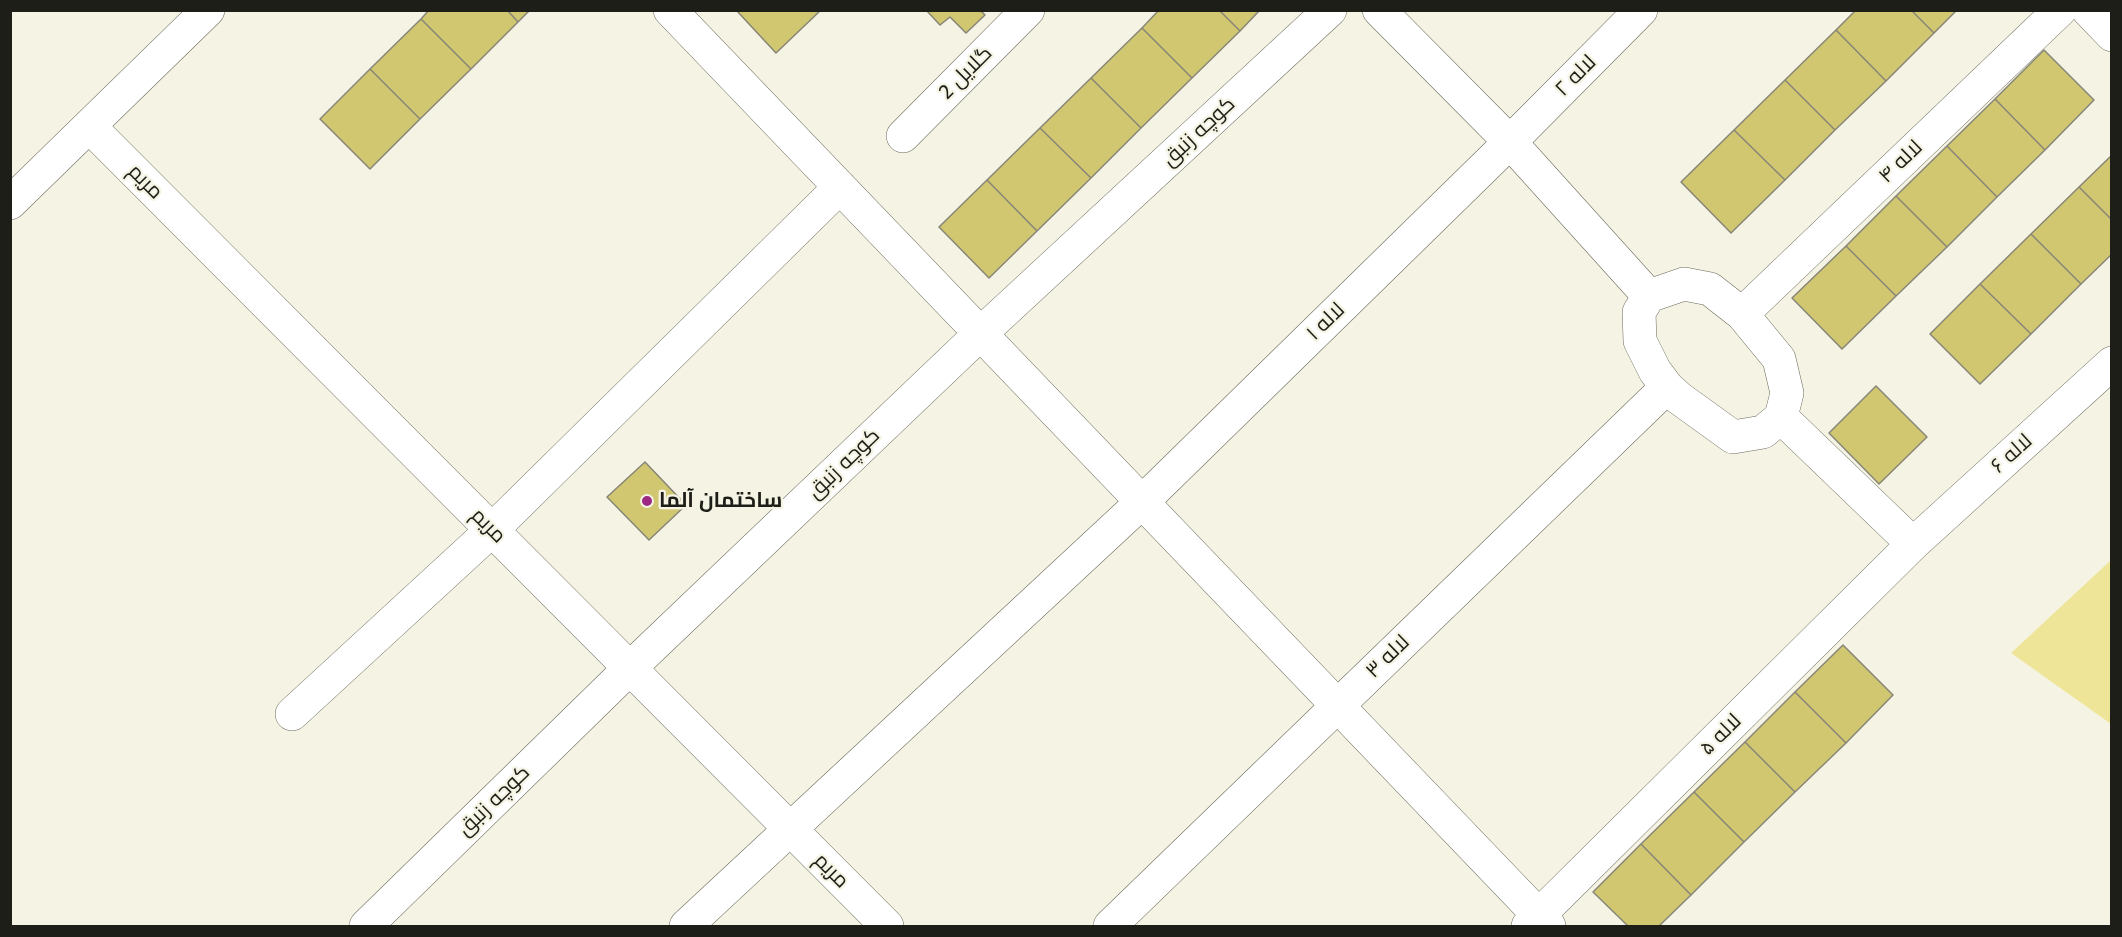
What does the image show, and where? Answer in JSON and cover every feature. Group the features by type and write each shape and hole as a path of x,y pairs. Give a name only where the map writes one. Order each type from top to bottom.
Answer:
{"street":[{"path":"10,202 208,10"},
{"path":"670,10 1337,706 1539,923"},
{"name":"گلایل 2","path":"903,136 1028,10"},
{"name":"کوچه زنبق","path":"366,927 630,668 980,334 1330,10"},
{"path":"1379,10 1510,142 1649,296"},
{"name":"لاله ۲","path":"1510,142 1641,10"},
{"name":"لاله ۴","path":"1742,314 2060,10"},
{"path":"2088,10 2112,35"},
{"name":"مریم","path":"89,126 887,927"},
{"name":"لاله ۱","path":"686,927 1142,502 1510,142"},
{"path":"292,714 492,530 840,187"},
{"path":"1684,284 1710,289 1742,314 1779,359 1787,393 1781,417 1763,432 1734,437 1667,387 1640,341 1639,312 1649,296 1684,284"},
{"name":"لاله ۶","path":"1913,544 2112,363"},
{"name":"لاله ۳","path":"1110,927 1667,387"},
{"path":"1781,417 1913,544"},
{"name":"لاله ۵","path":"1539,923 1913,544"}],"shaded area":[{"path":"2111,560 2111,724 2011,653"}],"building":[{"path":"429,10 507,10 518,22 471,69 421,19"},
{"path":"507,10 530,10 518,22"},
{"path":"736,10 821,10 776,53"},
{"path":"926,10 980,10 985,15 966,33 950,17 940,25"},
{"path":"1159,10 1219,10 1240,31 1192,78 1142,28"},
{"path":"1219,10 1260,10 1240,31"},
{"path":"1856,10 1911,10 1934,33 1886,81 1836,30"},
{"path":"1911,10 1957,10 1934,33"},
{"path":"421,19 471,69 420,119 370,69"},
{"path":"1142,28 1192,78 1141,128 1091,78"},
{"path":"1836,30 1886,81 1835,130 1785,80"},
{"path":"2044,50 2094,100 2045,150 1995,99"},
{"path":"370,69 420,119 370,169 320,119"},
{"path":"1091,78 1141,128 1091,178 1040,128"},
{"path":"1785,80 1835,130 1785,180 1734,130"},
{"path":"1995,99 2045,150 1997,197 1947,146"},
{"path":"1040,128 1091,178 1037,231 987,180"},
{"path":"1734,130 1785,180 1731,233 1681,182"},
{"path":"1947,146 1997,197 1947,247 1896,196"},
{"path":"2112,155 2112,220 2079,187"},
{"path":"987,180 1037,231 989,278 939,227"},
{"path":"2079,187 2112,220 2112,254 2081,284 2031,234"},
{"path":"1896,196 1947,247 1896,296 1846,246"},
{"path":"2031,234 2081,284 2031,334 1980,284"},
{"path":"1846,246 1896,296 1842,349 1792,298"},
{"path":"1980,284 2031,334 1980,384 1930,334"},
{"path":"1876,386 1927,437 1879,484 1829,433"},
{"name":"ساختمان آلما","path":"645,462 686,505 649,540 607,497"},
{"path":"1843,645 1893,695 1846,743 1795,692"},
{"path":"1795,692 1846,743 1795,792 1745,742"},
{"path":"1745,742 1795,792 1744,842 1694,792"},
{"path":"1694,792 1744,842 1691,895 1641,844"},
{"path":"1641,844 1691,895 1659,926 1628,926 1593,892"}],"place":[{"name":"ساختمان آلما","path":"647,501"}]}
